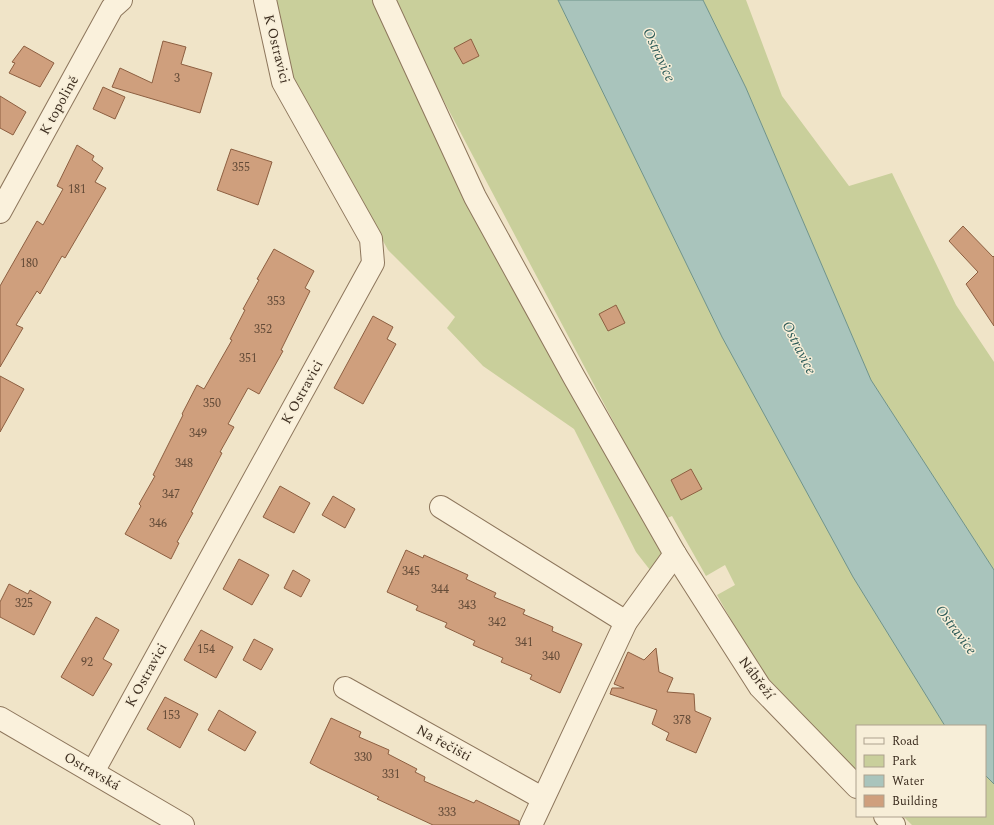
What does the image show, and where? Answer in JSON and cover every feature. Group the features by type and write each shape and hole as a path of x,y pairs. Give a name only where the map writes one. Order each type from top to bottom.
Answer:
{"street":[{"name":"K topolině","path":"0,212 112,8 121,0"},
{"name":"K Ostravici","path":"93,772 373,263 371,239 283,82 265,0"},
{"name":"Nábřeží","path":"384,0 475,197 574,377 675,554 760,686 856,786"},
{"path":"441,507 626,622"},
{"path":"531,825 542,798 626,622 675,554"},
{"name":"Na řečišti","path":"345,688 542,798"},
{"name":"Ostravská","path":"0,718 183,825"},
{"path":"886,817 894,825"}],"green space":[{"path":"275,0 377,0 665,551 650,570 636,552 574,429 483,366 447,328 455,317 388,250 291,74"},
{"path":"396,0 558,0 722,337 853,577 944,725 856,725 856,770 792,707 761,673 717,595 735,585 725,565 706,576 672,516 665,519 428,71"},
{"path":"703,0 746,0 782,96 849,186 892,173 956,305 994,362 994,570 871,380 746,88"},
{"path":"986,776 994,784 994,825 912,825 904,817 986,817"}],"water":[{"name":"Ostravice","path":"558,0 703,0 746,88 871,380 994,570 994,784 986,776 986,725 944,725 853,577 722,337"}],"building":[{"path":"471,39 479,56 463,64 454,48"},
{"path":"163,41 186,47 181,64 212,73 200,113 112,87 120,68 152,83"},
{"path":"24,46 54,63 40,87 9,73 15,63 12,62"},
{"path":"103,87 125,97 115,119 93,109"},
{"path":"0,96 26,112 13,135 0,128"},
{"path":"77,145 94,156 92,160 103,168 95,182 106,188 65,258 62,256 40,294 37,291 16,325 23,328 0,367 0,286 37,221 43,225 63,189 57,186"},
{"path":"231,149 272,162 258,205 217,190"},
{"path":"963,226 993,257 994,256 994,326 966,284 978,272 949,241"},
{"path":"274,249 314,271 305,288 310,291 281,350 283,351 259,394 248,388 228,424 234,427 220,452 222,453 191,512 193,513 177,542 179,543 171,559 125,534 141,506 139,504 155,476 153,475 197,385 204,389 232,340 230,339 245,310 243,309 259,280 257,279"},
{"path":"616,305 625,323 608,331 599,314"},
{"path":"373,316 393,327 387,339 396,344 363,404 334,388"},
{"path":"0,376 24,389 0,432"},
{"path":"691,469 702,489 681,500 671,480"},
{"path":"280,486 310,503 294,533 263,517"},
{"path":"333,496 355,509 345,528 322,515"},
{"path":"406,550 423,558 424,555 468,575 466,579 496,593 494,597 525,610 523,614 553,627 552,631 582,644 560,693 530,679 532,675 501,662 503,658 473,645 475,641 445,627 447,623 416,610 418,606 387,592"},
{"path":"239,559 269,575 252,605 223,589"},
{"path":"293,570 310,580 301,597 284,588"},
{"path":"9,584 28,594 30,590 51,602 34,635 0,617 0,602"},
{"path":"96,617 119,630 103,659 112,664 93,696 61,677"},
{"path":"201,630 233,647 216,678 184,660"},
{"path":"254,639 273,649 261,670 243,660"},
{"path":"656,648 659,672 673,678 667,692 694,694 695,711 711,718 696,753 666,740 669,733 652,724 657,710 610,694 612,688 624,688 614,684 628,652 644,660"},
{"path":"165,697 198,714 180,748 147,729"},
{"path":"219,710 256,732 245,751 208,730"},
{"path":"331,718 361,732 359,737 389,750 388,754 417,769 415,772 425,777 424,781 474,803 476,800 519,821 519,825 433,825 377,799 379,797 310,763"}]}
